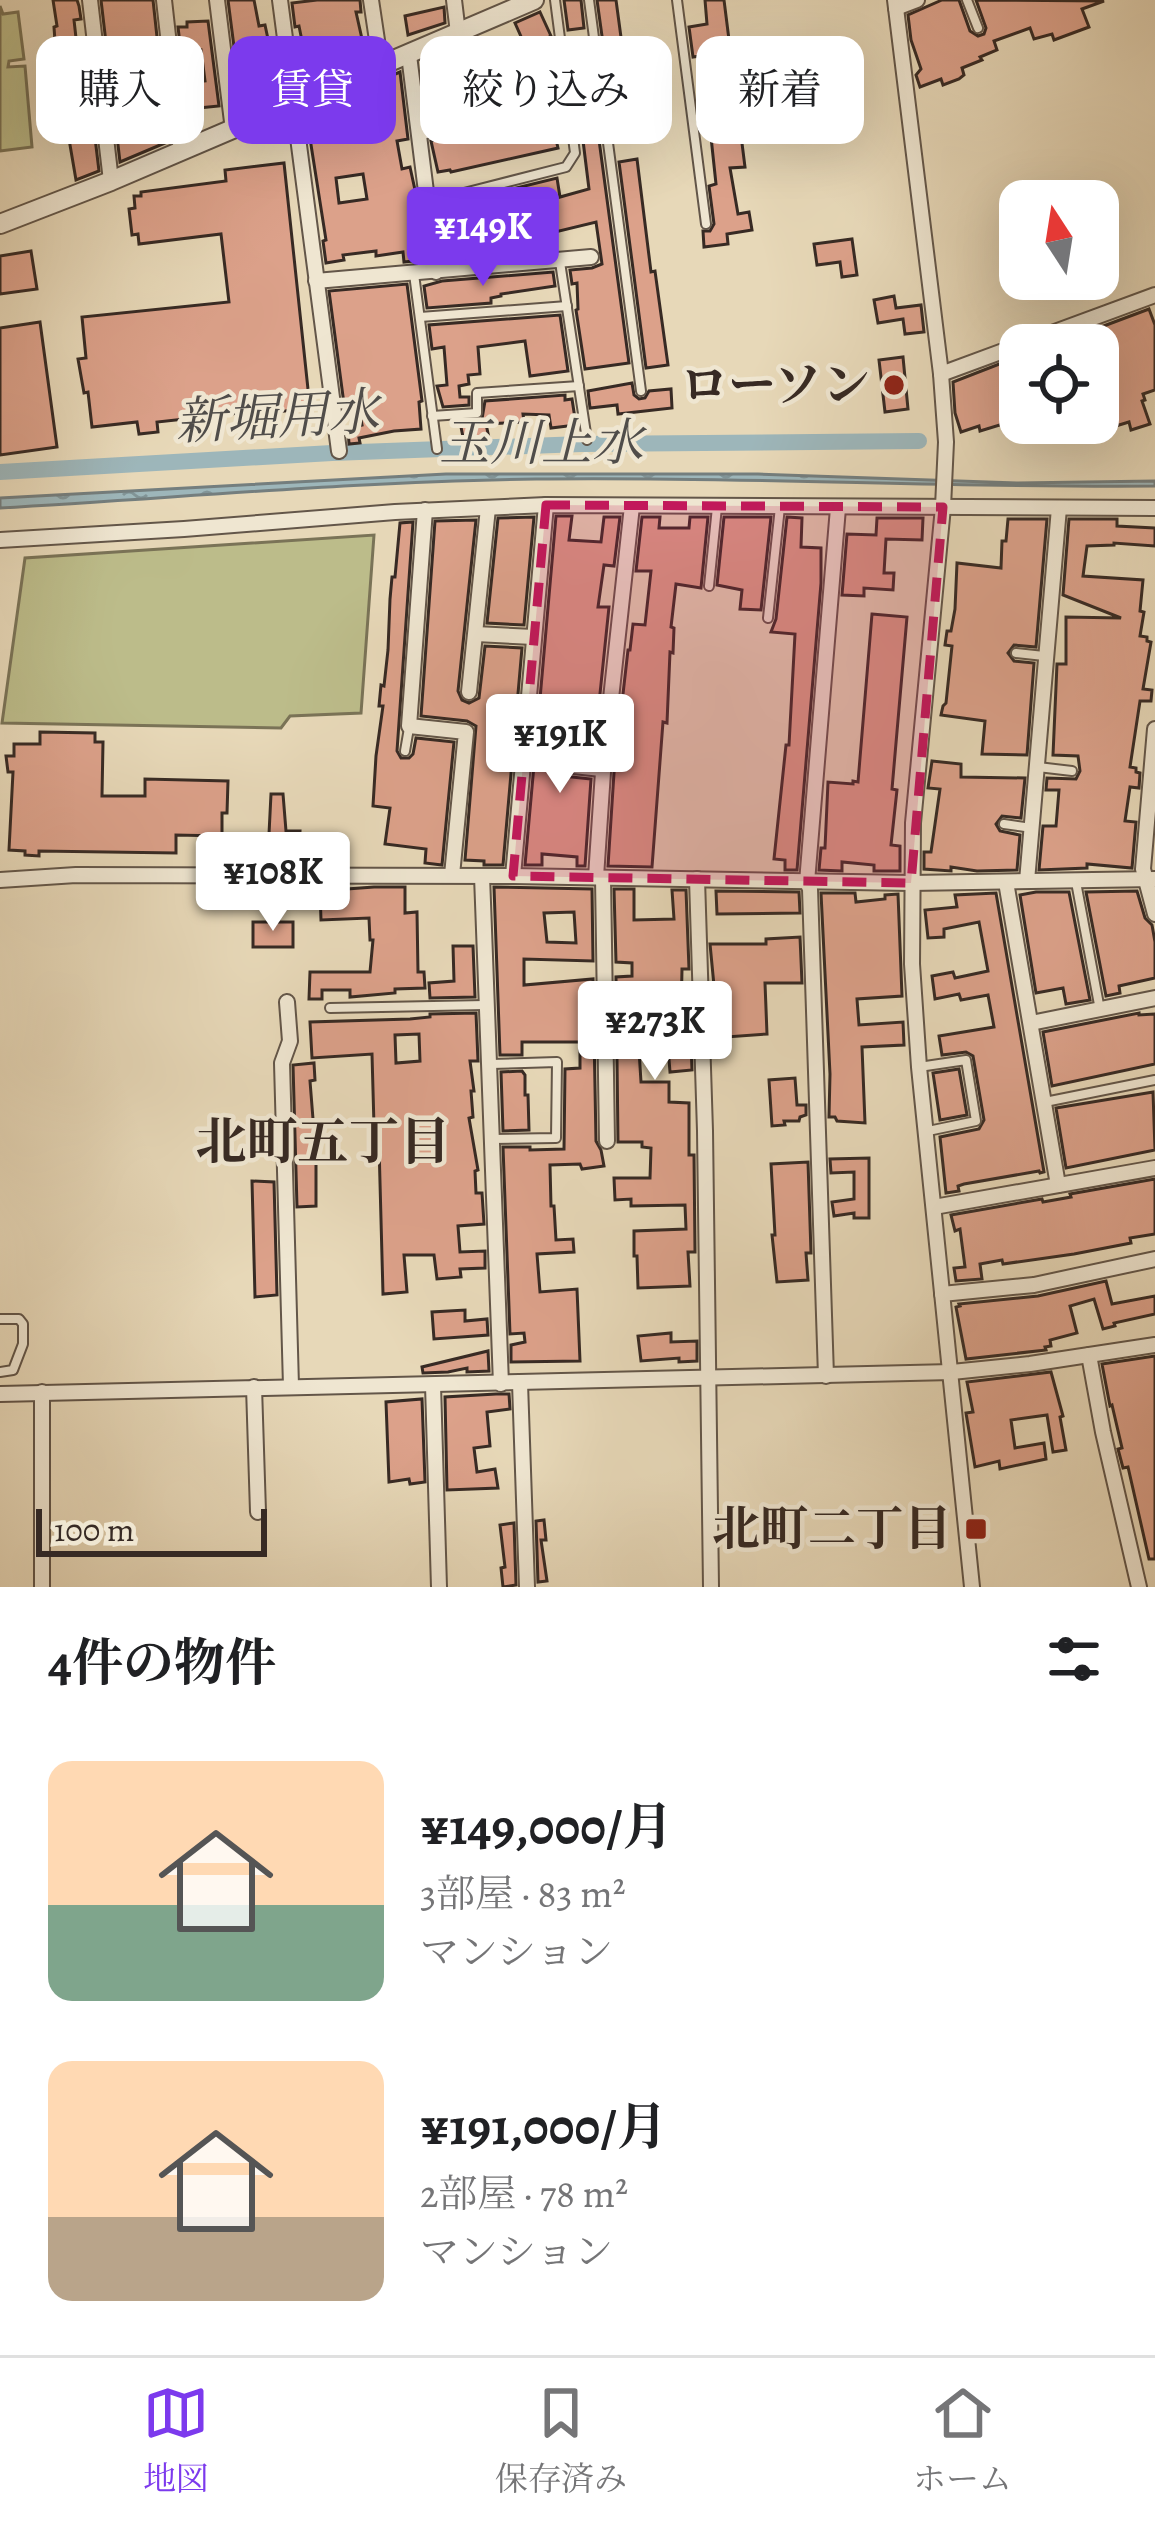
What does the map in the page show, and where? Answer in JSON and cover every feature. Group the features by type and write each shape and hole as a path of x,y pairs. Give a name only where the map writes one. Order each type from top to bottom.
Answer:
{"street":[{"path":"90,0 111,181"},
{"path":"164,0 181,152"},
{"path":"217,0 228,89"},
{"path":"280,0 284,36"},
{"path":"371,0 376,36"},
{"path":"454,0 458,33"},
{"path":"396,61 534,0"},
{"path":"917,0 896,4 940,374 946,466 913,823 912,964 972,1587"},
{"path":"409,55 436,272"},
{"path":"0,224 228,132"},
{"path":"298,144 340,451"},
{"path":"316,281 591,257"},
{"path":"1077,324 1152,296 1155,316"},
{"path":"940,374 999,353"},
{"path":"512,876 546,505"},
{"path":"0,539 546,505 1155,508"},
{"path":"608,1142 600,878 603,772 632,506"},
{"path":"469,692 488,508"},
{"path":"826,1376 807,882 838,508"},
{"path":"1027,881 1059,508"},
{"path":"425,510 409,726 466,732 452,875"},
{"path":"476,634 533,637"},
{"path":"1155,729 1143,869 1150,880 1155,914"},
{"path":"0,880 76,875 452,875 911,883 1150,880"},
{"path":"482,876 501,1384"},
{"path":"697,879 711,1587"},
{"path":"1006,881 1058,1184"},
{"path":"1031,1023 1155,998"},
{"path":"287,1002 290,1041 283,1063 291,1386"},
{"path":"934,1207 1155,1168"},
{"path":"943,1294 1034,1286 1155,1258"},
{"path":"0,1394 952,1372 1155,1345"},
{"path":"1089,1355 1139,1587"},
{"path":"520,1383 527,1587"},
{"path":"433,1385 439,1587"},
{"path":"254,1387 258,1512"},
{"path":"42,1392 42,1587"}],"lane":[{"path":"555,0 560,36"},
{"path":"589,0 641,391"},
{"path":"677,0 706,224"},
{"path":"967,0 978,28"},
{"path":"427,203 566,167 575,153 574,144"},
{"path":"560,260 587,440"},
{"path":"414,274 437,449"},
{"path":"420,317 567,306"},
{"path":"432,416 477,413 477,393 579,386"},
{"path":"709,586 718,507"},
{"path":"768,618 780,507"},
{"path":"1016,653 1047,656"},
{"path":"406,751 409,726"},
{"path":"555,767 603,772"},
{"path":"1038,767 1072,771"},
{"path":"1004,824 1032,828"},
{"path":"1076,882 1100,1010"},
{"path":"330,1008 487,1005"},
{"path":"920,1067 967,1060 976,1121 926,1131"},
{"path":"490,1064 556,1062 556,1138 492,1139"},
{"path":"1045,1102 1155,1080"},
{"path":"0,1319 19,1319 23,1324 23,1343 13,1370 0,1372"}],"highlighted area":[{"path":"546,505 943,507 911,883 513,876"}],"green space":[{"path":"0,6 3,14 18,12 24,59 9,61 8,67 25,66 32,147 0,151"},
{"path":"374,535 361,713 290,716 281,728 2,723 25,558"}],"water":[{"path":"446,474 758,474 1017,483 1155,481 1155,486 469,480 0,508 0,498"}],"building":[{"path":"53,0 77,0 81,19 74,20 76,36 55,36"},
{"path":"101,0 153,0 157,36 105,36"},
{"path":"228,0 254,0 259,26 265,25 267,36 233,36"},
{"path":"360,0 361,12 356,12 361,36 301,36 292,3"},
{"path":"564,0 581,0 584,28 568,30"},
{"path":"597,0 616,0 621,36 602,36"},
{"path":"705,0 724,0 729,36 696,36 693,57 689,27 707,24"},
{"path":"942,0 959,0 970,31 978,36 986,28 976,0 1104,1 1082,9 1089,27 1054,40 1052,34 1034,39 1030,28 994,41 997,50 962,68 964,75 959,79 943,85 941,79 920,87 916,75 921,69 908,15"},
{"path":"444,7 445,23 408,35 405,16"},
{"path":"540,12 551,36 521,36 515,23"},
{"path":"208,21 219,106 204,107 204,36 179,36 178,27 187,27 187,22"},
{"path":"400,72 408,139 397,141 402,169 410,167 415,190 422,260 404,262 403,252 376,256 376,251 343,255 344,260 326,263 311,144 396,144 396,74","holes":["363,174 367,199 339,203 336,178"]},
{"path":"70,144 96,144 99,171 76,180"},
{"path":"118,144 163,144 120,162"},
{"path":"432,144 557,144 558,148 451,172 438,172"},
{"path":"583,144 600,144 629,363 585,369 577,283 572,284 570,270 602,264 596,222 547,234 545,224 461,247 447,244 441,207 468,200 471,210 510,199 508,190 557,178 560,197 589,189"},
{"path":"712,144 742,144 745,167 730,168 738,214 749,212 752,230 727,234 728,244 704,247 703,231 710,231 714,224 709,186 716,184"},
{"path":"637,159 668,365 646,368 619,162"},
{"path":"284,163 310,408 241,422 240,413 157,422 158,432 139,434 137,422 92,427 78,359 86,358 82,317 229,302 221,234 139,244 138,234 132,235 129,209 135,208 134,196 226,181 225,170"},
{"path":"852,239 857,275 842,277 840,262 817,265 814,244"},
{"path":"31,251 37,289 0,294 0,256"},
{"path":"553,272 555,286 501,294 491,298 491,303 427,308 424,286"},
{"path":"407,284 422,401 421,429 359,438 360,443 349,444 348,428 362,425 358,401 344,404 329,291"},
{"path":"894,296 896,308 921,305 924,332 905,334 903,319 878,323 874,300"},
{"path":"1149,309 1155,325 1155,390 1143,394 1142,401 1150,424 1131,430 1129,422 1119,425 1119,324 1109,324"},
{"path":"560,315 568,371 530,376 525,341 478,347 480,374 468,375 469,384 459,386 460,397 469,397 469,405 443,407 437,386 447,385 444,347 432,349 429,325"},
{"path":"40,322 57,447 0,455 0,328"},
{"path":"903,357 908,409 885,412 879,360"},
{"path":"999,364 999,425 961,432 953,382"},
{"path":"632,383 639,399 649,391 671,389 672,408 618,414 617,405 590,408 588,391"},
{"path":"565,395 565,400 572,399 576,425 551,428 549,415 523,414 524,422 486,424 489,438 464,442 460,422 482,419 485,401"},
{"path":"556,516 572,516 569,540 601,542 604,517 620,517 614,566 604,565 598,607 609,607 598,713 539,710"},
{"path":"534,517 524,625 487,623 498,518"},
{"path":"642,517 660,517 659,528 689,528 690,517 708,517 701,588 676,584 652,867 608,866 628,650 633,624 645,625 651,571 636,571"},
{"path":"724,517 771,517 761,610 740,609 742,590 717,585"},
{"path":"787,517 802,518 801,547 821,548 797,870 785,870 785,860 774,859 789,745 795,634 771,632"},
{"path":"877,518 923,518 922,540 886,539 884,573 894,573 893,590 864,588 864,596 842,595 847,534 876,535"},
{"path":"1008,519 1047,519 1036,647 1014,645 1008,653 1014,661 1034,663 1027,755 982,754 985,721 941,715 952,646 945,645 955,609 957,563 1001,568"},
{"path":"1069,519 1117,519 1117,526 1155,528 1155,546 1087,546 1083,576 1143,580 1140,636 1151,642 1143,689 1152,690 1151,701 1140,701 1130,767 1140,773 1139,788 1130,787 1125,821 1136,822 1132,868 1087,864 1087,868 1039,870 1043,826 1056,826 1059,790 1046,790 1047,778 1076,779 1080,771 1078,756 1053,755 1057,664 1066,664 1066,617 1121,618 1063,595"},
{"path":"476,520 458,691 462,700 469,703 479,698 485,646 522,648 503,865 465,860 476,726 421,716 435,521"},
{"path":"413,522 397,751 401,758 409,758 416,738 454,742 442,865 425,863 426,849 385,844 390,808 373,806 392,577 400,523"},
{"path":"872,614 907,617 892,789 897,790 891,845 900,846 900,871 874,871 874,865 842,862 842,871 819,870 821,848 825,848 828,782 858,782"},
{"path":"597,724 593,763 555,759 547,767 553,775 591,779 585,866 577,866 577,857 542,854 542,865 525,865 537,732"},
{"path":"40,732 95,733 95,742 103,742 102,796 145,796 145,779 228,781 222,836 176,835 176,853 39,851 39,856 9,850 13,772 8,772 6,756 14,756 14,744 40,744"},
{"path":"932,761 961,764 961,777 1025,778 1021,818 1002,816 996,824 1000,831 1020,835 1017,870 924,869 940,789 928,788"},
{"path":"271,794 283,794 286,831 300,831 299,858 259,853 259,835 269,834"},
{"path":"405,887 405,913 417,912 418,972 424,972 425,988 350,997 350,990 322,990 322,999 309,999 310,972 370,972 369,918 321,920 320,891"},
{"path":"494,887 592,889 593,961 524,959 524,985 593,979 596,1141 604,1166 550,1165 556,1240 573,1239 574,1252 537,1254 540,1292 577,1289 580,1361 511,1362 511,1345 525,1342 524,1333 510,1334 503,1147 564,1149 565,1069 580,1068 580,1042 522,1042 522,1055 500,1055","holes":["574,912 576,943 547,942 544,913"]},
{"path":"614,889 634,889 634,920 674,919 672,890 686,890 689,969 682,969 681,1018 690,1018 692,1070 670,1072 667,1034 638,1034 641,1082 669,1082 669,1102 689,1103 695,1252 688,1252 690,1286 638,1288 634,1256 634,1231 686,1229 685,1205 631,1206 631,1199 615,1200 614,1178 650,1178 651,1148 642,1147 642,1142 618,1142 616,977 632,976 632,963 616,962"},
{"path":"716,891 799,892 800,913 717,914"},
{"path":"1137,891 1152,925 1155,978 1119,986 1120,993 1106,996 1086,892"},
{"path":"1069,892 1090,1000 1066,1004 1063,988 1036,993 1020,895"},
{"path":"821,893 855,893 856,902 898,894 902,996 857,999 859,1025 903,1022 904,1045 862,1047 865,1123 829,1117"},
{"path":"996,893 1044,1172 964,1184 958,1186 959,1191 946,1193 940,1137 979,1129 984,1120 973,1056 966,1052 942,1055 939,1036 994,1027 988,995 935,999 932,976 953,972 955,978 988,971 979,922 944,929 944,937 928,938 925,910 957,907 955,895"},
{"path":"253,922 293,922 293,947 253,947"},
{"path":"800,937 802,983 765,983 767,1034 713,1038 713,1017 717,1017 710,944 766,944 766,939"},
{"path":"453,946 473,946 475,997 430,998 429,983 454,981"},
{"path":"476,1013 478,1061 470,1061 474,1091 473,1117 469,1118 484,1224 458,1226 460,1252 485,1251 485,1268 460,1269 461,1277 437,1279 434,1255 404,1255 407,1292 383,1294 372,1054 312,1058 310,1022 410,1019","holes":["419,1034 420,1061 396,1063 395,1035"]},
{"path":"1155,1014 1155,1064 1052,1086 1043,1032"},
{"path":"314,1063 315,1080 310,1081 316,1206 297,1207 293,1065"},
{"path":"959,1069 967,1115 940,1120 933,1073"},
{"path":"522,1071 529,1130 503,1131 501,1072"},
{"path":"795,1078 797,1105 806,1105 806,1115 772,1126 769,1080"},
{"path":"1153,1092 1155,1150 1066,1168 1056,1108"},
{"path":"869,1158 869,1218 854,1218 854,1213 834,1216 832,1202 854,1199 854,1172 831,1173 830,1159"},
{"path":"808,1162 808,1280 777,1282 771,1164"},
{"path":"1155,1179 1155,1234 1074,1254 980,1264 982,1279 956,1281 954,1268 965,1267 960,1229 955,1231 951,1215"},
{"path":"252,1181 274,1182 277,1295 255,1297"},
{"path":"1106,1281 1112,1304 1155,1296 1155,1314 1103,1329 1094,1299 1070,1306 1077,1333 1050,1340 1046,1350 966,1359 959,1304 1038,1296"},
{"path":"465,1310 465,1321 487,1319 488,1335 434,1339 432,1312"},
{"path":"671,1333 671,1342 697,1341 697,1361 641,1361 638,1336"},
{"path":"488,1351 489,1371 467,1372 467,1368 423,1373 422,1367"},
{"path":"1155,1356 1155,1559 1149,1559 1128,1467 1123,1468 1118,1449 1122,1448 1102,1364"},
{"path":"1051,1372 1066,1450 1053,1452 1047,1415 1011,1420 1015,1448 1044,1443 1046,1459 1000,1469 999,1461 975,1467 966,1413 973,1412 967,1382"},
{"path":"509,1394 510,1409 487,1412 490,1446 474,1448 477,1472 495,1469 498,1488 447,1490 445,1397"},
{"path":"422,1399 425,1482 389,1482 386,1402"},
{"path":"544,1520 546,1540 541,1540 547,1581 538,1582 536,1521"},
{"path":"514,1523 516,1585 503,1587 500,1525"}],"waterway":[{"name":"新堀用水","path":"0,472 582,444 919,441"}],"place":[{"name":"ローソン","path":"894,385"},
{"name":"北町二丁目","path":"976,1529"}],"district":[{"name":"北町五丁目","path":"323,1142"}],"water label":[{"name":"玉川上水","path":"541,443"}]}
